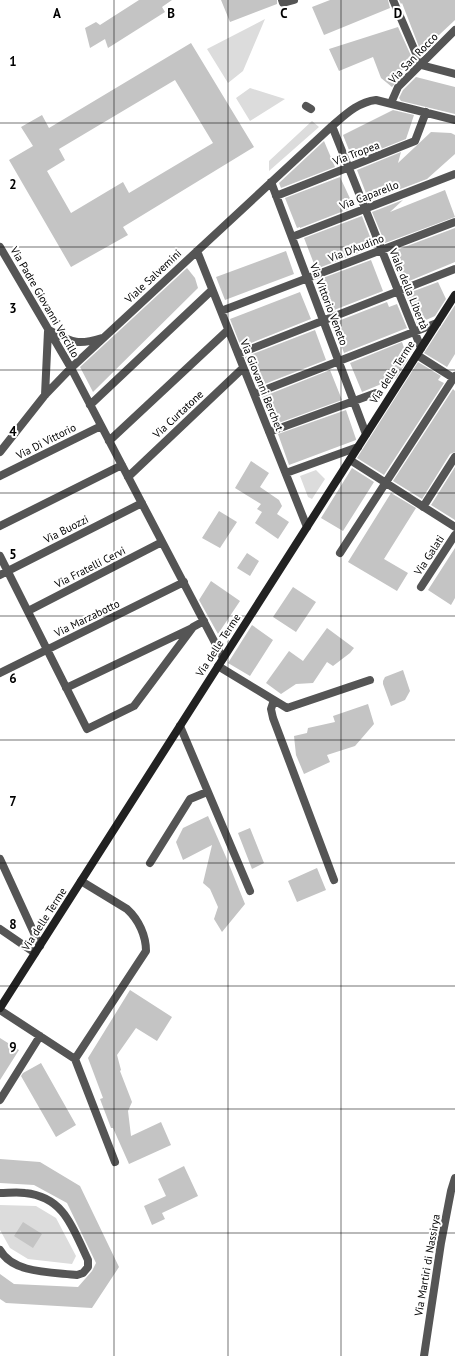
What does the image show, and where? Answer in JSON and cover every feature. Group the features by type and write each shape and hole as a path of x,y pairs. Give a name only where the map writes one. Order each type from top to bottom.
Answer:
{"main road":[{"name":"Via delle Terme","path":"0,1009 455,295"}],"street":[{"path":"282,0 283,3 293,1"},
{"path":"394,0 421,65 455,74"},
{"name":"Via San Rocco","path":"391,103 398,87 455,30"},
{"name":"Viale Salvemini","path":"0,452 45,395 71,368 271,182 355,107 369,100 376,100 455,120"},
{"name":"Via Tropea","path":"276,196 415,142 426,112"},
{"name":"Viale della Libertà","path":"332,126 414,332 419,352"},
{"name":"Via Caparello","path":"292,238 455,174"},
{"name":"Via Vittorio Veneto","path":"271,182 366,434"},
{"name":"Via D'Audino","path":"221,311 455,222"},
{"name":"Via Padre Giovanni Vercillo","path":"0,247 71,368 223,658"},
{"name":"Via Giovanni Berchet","path":"196,251 307,527"},
{"path":"238,354 455,269"},
{"path":"90,405 212,290"},
{"path":"254,394 437,323"},
{"path":"45,395 48,330 70,341 78,343 88,342 105,336"},
{"path":"109,441 228,330"},
{"path":"340,553 455,377 419,352"},
{"name":"Via Curtatone","path":"128,477 243,368"},
{"path":"269,432 376,393"},
{"name":"Via Di Vittorio","path":"0,476 101,426"},
{"path":"286,473 358,447"},
{"path":"423,507 455,457"},
{"path":"350,460 455,527"},
{"path":"0,526 122,465"},
{"name":"Via Buozzi","path":"4,573 142,503"},
{"name":"Via Galati","path":"421,587 455,535"},
{"name":"Via Fratelli Cervi","path":"28,611 162,542"},
{"path":"0,556 4,573 28,611 88,729 134,706 193,627"},
{"name":"Via Marzabotto","path":"0,673 184,582"},
{"path":"66,688 204,621"},
{"path":"218,666 287,708 370,680"},
{"path":"274,700 271,709 273,718 334,880"},
{"path":"180,726 250,891"},
{"path":"150,863 190,799 207,792"},
{"path":"0,859 37,949"},
{"path":"76,1059 146,951 146,944 134,915 127,909 81,881"},
{"path":"0,929 37,949"},
{"path":"0,1009 76,1059 115,1162"},
{"path":"0,1100 40,1036"},
{"name":"Via Martiri di Nassirya","path":"424,1356 441,1243 455,1178"},
{"path":"0,1193 26,1193 51,1201 66,1217 88,1260 88,1267 83,1273 77,1275 20,1268 10,1262 0,1250"}],"shaded area":[{"path":"265,19 243,71 228,83 207,49"},
{"path":"250,88 285,99 250,121 236,98"},
{"path":"312,121 319,127 269,171 269,161"},
{"path":"316,470 325,479 312,499 308,497 300,476"},
{"path":"0,1205 36,1206 56,1218 76,1256 72,1264 28,1259 10,1248 0,1230"}],"building":[{"path":"139,0 172,0 162,7 165,12 108,48 105,39 90,48 85,28 96,22 100,25"},
{"path":"221,0 277,0 277,4 230,22"},
{"path":"330,0 388,0 390,8 324,35 312,7"},
{"path":"399,0 455,0 455,20 421,52 402,3 401,4"},
{"path":"398,27 413,60 399,73 403,74 392,87 381,78 373,57 339,71 329,49"},
{"path":"191,43 254,147 123,227 128,235 71,267 9,160 33,146 21,127 42,115 49,128","holes":["175,80 213,143 129,193 123,182 71,213 47,171 65,160 59,149"]},
{"path":"416,77 455,87 455,114 401,101 399,98 403,90"},
{"path":"393,110 414,115 406,139 353,160 343,135"},
{"path":"431,132 451,133 455,135 455,154 427,179 369,201 357,170 401,152 398,163"},
{"path":"324,141 335,167 281,188 279,183"},
{"path":"340,177 354,207 297,228 285,198"},
{"path":"445,190 455,217 385,243 372,212 403,200 390,212"},
{"path":"362,216 374,247 316,269 304,238"},
{"path":"455,228 455,262 402,284 391,252"},
{"path":"286,251 294,274 225,300 216,277"},
{"path":"371,260 383,291 329,312 319,285 321,284 320,279"},
{"path":"187,268 195,278 198,288 93,392 80,367"},
{"path":"438,282 446,299 435,316 417,324 406,294"},
{"path":"300,292 311,319 241,347 230,319"},
{"path":"387,302 389,307 397,304 407,328 344,353 333,323"},
{"path":"455,305 455,354 447,367 424,353"},
{"path":"315,330 326,360 257,387 245,357"},
{"path":"402,342 408,359 396,378 362,392 350,363"},
{"path":"418,362 441,376 438,380 444,383 384,475 357,458"},
{"path":"330,370 342,400 273,425 262,397"},
{"path":"453,389 455,391 455,452 450,454 422,499 393,481"},
{"path":"346,410 356,440 289,465 278,434"},
{"path":"251,461 269,473 260,487 279,500 282,506 277,514 289,522 278,539 255,523 262,512 257,509 261,504 235,488"},
{"path":"455,467 455,520 431,505"},
{"path":"352,468 374,482 343,531 321,518"},
{"path":"391,493 416,508 384,559 408,573 397,591 348,562"},
{"path":"219,511 237,522 220,548 202,538"},
{"path":"455,548 455,598 451,605 428,590"},
{"path":"247,553 259,561 250,576 237,568"},
{"path":"211,581 240,601 218,634 199,600"},
{"path":"293,587 316,602 296,632 273,617"},
{"path":"252,625 273,640 250,676 228,663"},
{"path":"327,628 354,648 350,653 333,666 327,662 313,683 296,684 281,694 266,683 289,651 303,661"},
{"path":"403,670 410,691 405,700 391,706 383,681 385,677"},
{"path":"368,704 374,724 355,746 327,755 330,762 304,774 296,755 294,736 307,733 308,728 335,722 333,716"},
{"path":"208,816 245,904 222,932 214,919 218,907 210,889 203,883 212,845 183,860 176,842 183,828"},
{"path":"250,828 264,863 252,869 238,833"},
{"path":"317,868 326,890 297,902 288,881"},
{"path":"130,990 172,1017 157,1041 136,1028 117,1055 120,1071 132,1102 128,1111 131,1136 161,1122 171,1145 129,1164 113,1128 111,1128 100,1099 103,1098 88,1058"},
{"path":"0,1038 19,1050 0,1080"},
{"path":"41,1063 76,1125 56,1137 21,1076 23,1073"},
{"path":"0,1159 40,1162 80,1186 119,1267 92,1308 6,1303 0,1299 0,1274 14,1284 78,1287 92,1271 96,1263 67,1203 34,1185 0,1183"},
{"path":"184,1166 198,1196 162,1213 165,1219 152,1225 144,1206 166,1196 158,1179"},
{"path":"23,1222 42,1234 33,1248 14,1236"}]}
